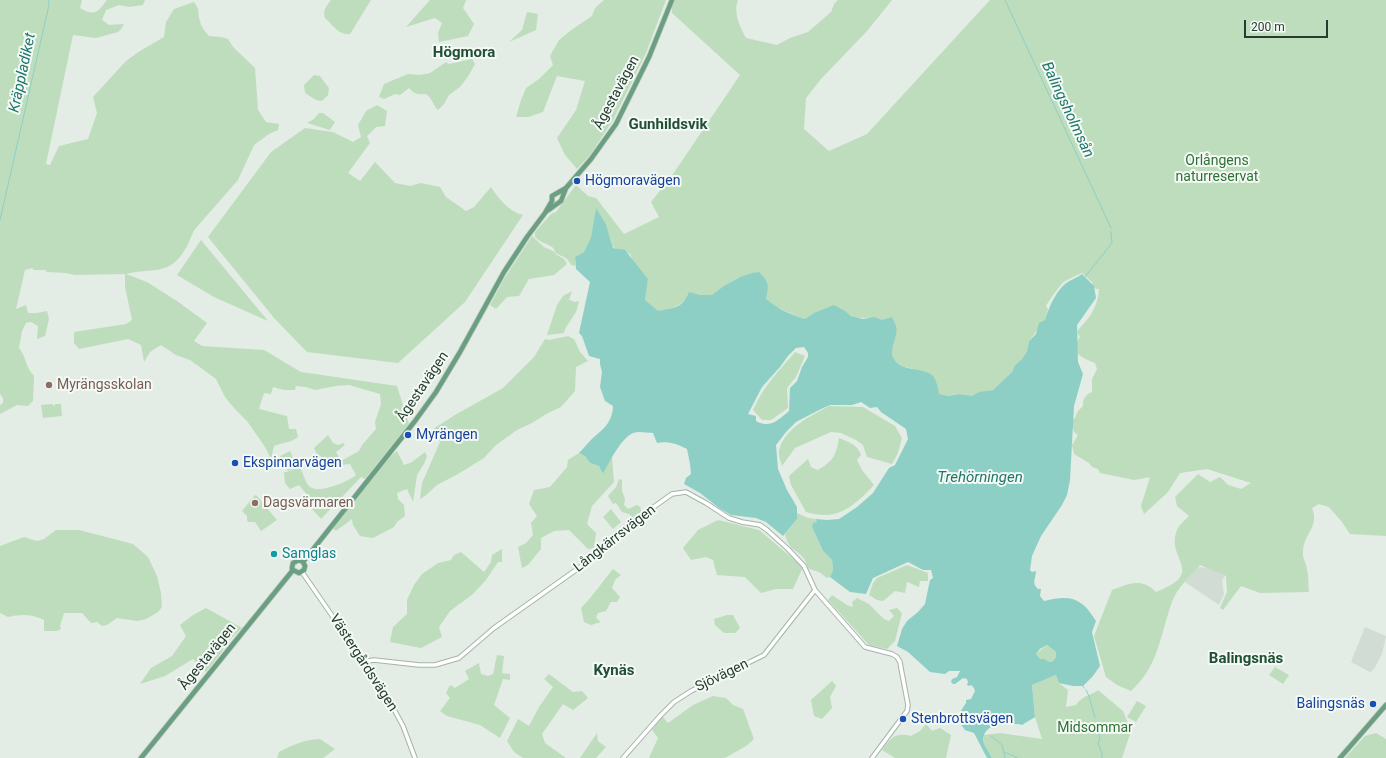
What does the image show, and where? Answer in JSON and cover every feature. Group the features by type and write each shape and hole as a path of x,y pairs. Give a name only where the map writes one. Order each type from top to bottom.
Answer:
{"main road":[{"name":"Ågestavägen","path":"545,213 561,201 566,188 591,159 616,124 649,57 672,0"},
{"name":"Ågestavägen","path":"141,758 293,570 293,563 299,560 303,562 415,421 436,392 460,352 504,272 545,213 552,201 552,196 566,188"},
{"path":"556,194 561,198"},
{"path":"552,201 557,204"},
{"path":"293,570 296,573 302,572 305,566 303,562"},
{"path":"1340,758 1385,705"}],"street":[{"name":"Långkärrsvägen","path":"364,663 374,660 435,665 459,658 494,628 590,560 623,529 674,493 689,493 709,504 729,518 760,525 802,563 815,590 865,647 892,654 897,657 900,662 907,700 907,711 872,758"},
{"name":"Västergårdsvägen","path":"302,572 384,691 406,733 415,758"},
{"name":"Sjövägen","path":"623,758 674,702 703,685 764,655 815,590"}],"shaded area":[{"path":"1195,567 1215,568 1225,576 1222,580 1224,594 1219,605 1185,582"},
{"path":"1365,627 1386,636 1382,654 1374,669 1370,672 1351,662"}],"green space":[{"path":"0,0 82,0 80,8 92,13 101,8 107,0 145,0 143,5 129,7 119,5 106,10 102,20 109,25 124,24 118,32 96,38 73,35 46,164 50,165 59,146 88,139 97,113 93,97 126,61 164,37 166,22 174,9 194,2 198,10 201,25 209,36 228,39 233,47 255,68 258,110 266,122 279,124 278,130 269,134 254,145 238,180 196,228 180,257 167,267 126,274 147,282 177,301 207,323 194,341 202,346 264,350 301,372 397,386 409,424 365,479 361,477 321,519 312,509 313,502 299,485 290,489 285,483 284,472 299,467 309,486 319,489 340,484 356,475 350,464 341,465 336,460 322,460 321,456 318,457 314,448 328,435 333,443 338,445 343,443 345,445 336,452 341,461 359,451 362,445 376,429 375,422 381,404 380,394 349,385 315,390 296,386 295,390 284,390 273,387 271,394 264,393 259,409 287,416 289,429 296,429 298,437 274,446 271,459 265,447 247,421 225,397 216,379 190,360 176,355 161,345 150,352 144,362 141,345 128,339 79,349 74,343 74,332 126,324 132,320 125,287 125,274 75,275 47,272 45,270 34,270 32,268 25,270 16,309 26,305 28,313 47,311 49,319 45,336 37,339 38,326 31,322 26,323 22,331 19,348 29,370 34,376 33,401 28,406 17,405 0,414 0,405 3,403 3,398 0,394"},
{"path":"331,0 371,0 350,34 346,34 339,31 325,18 325,11"},
{"path":"430,0 466,0 463,8 474,24 468,36 439,42 438,33 442,23 435,18 406,27"},
{"path":"604,0 666,0 646,53 613,120 591,154 577,169 565,155 557,138 576,110 585,81 557,76 543,112 528,117 516,117 526,88 539,79 553,65 550,56 559,40 592,16 595,8"},
{"name":"Orlångens naturreservat","path":"675,0 738,0 736,9 737,14 746,38 777,45 790,38 808,32 831,12 834,4 838,0 892,0 867,31 821,79 806,98 804,129 829,151 867,134 990,0 1386,0 1386,536 1350,534 1329,507 1319,504 1312,508 1314,515 1313,526 1306,540 1303,552 1308,573 1309,592 1260,593 1241,586 1223,610 1220,608 1227,592 1226,576 1200,565 1184,582 1174,597 1158,650 1148,671 1140,681 1131,691 1117,685 1106,677 1094,636 1112,590 1129,584 1140,583 1150,587 1156,592 1171,585 1180,578 1182,565 1176,550 1175,540 1178,528 1189,516 1177,506 1175,497 1198,474 1210,482 1220,477 1228,485 1241,489 1251,483 1207,469 1180,473 1168,492 1144,514 1141,506 1150,477 1134,480 1100,473 1098,469 1092,467 1089,463 1074,454 1072,445 1078,435 1073,428 1073,419 1083,406 1085,397 1092,392 1092,379 1097,369 1095,363 1079,355 1076,349 1076,344 1080,336 1077,333 1089,318 1097,302 1099,293 1099,289 1092,289 1087,286 1093,283 1082,273 1063,282 1058,288 1046,306 1048,309 1045,320 1029,341 1027,351 1022,359 1015,365 1012,372 993,390 969,397 959,394 940,397 913,369 906,367 904,369 894,361 884,321 873,318 858,318 849,315 846,312 807,321 779,308 775,308 738,278 732,281 717,294 685,300 676,306 658,313 644,301 648,279 634,263 630,254 613,247 606,224 596,209 591,237 584,252 575,257 575,266 571,265 566,258 556,253 553,248 539,241 535,237 535,232 551,214 556,212 576,185 588,196 596,198 624,234 659,217 651,202 671,177 740,75 672,13 672,6"},
{"path":"527,12 538,14 536,30 509,42 522,30"},
{"path":"472,59 475,64 469,75 460,87 449,95 444,104 438,110 426,94 416,94 409,88 400,95 395,94 384,99 379,97 384,84 408,74 420,75 430,73 446,62 449,64"},
{"path":"314,75 320,76 329,88 328,95 322,101 316,100 305,93 304,85"},
{"path":"377,105 387,111 385,126 376,127 367,136 370,143 348,173 360,181 375,162 395,183 410,186 421,183 440,187 446,197 466,211 474,207 491,187 508,208 523,215 465,302 398,363 307,352 275,319 208,237 271,152 305,128 333,132 353,142 361,137 358,125 366,111"},
{"path":"319,113 323,113 335,122 330,130 307,123 314,119"},
{"path":"532,236 544,247 553,251 564,259 567,264 554,275 529,279 519,296 507,297 496,309 490,305 504,279"},
{"path":"201,240 268,321 214,297 177,275"},
{"path":"572,291 569,300 575,302 579,301 576,312 564,333 547,335 557,305 563,296"},
{"path":"568,336 574,339 580,352 588,361 576,367 575,391 561,407 517,430 496,445 484,458 437,485 420,499 422,483 440,442 433,429 503,388 534,357 545,339 549,340"},
{"path":"795,352 805,356 796,377 787,388 788,408 771,420 762,420 753,410 757,401 772,379"},
{"path":"51,404 55,406 55,404 61,404 62,416 43,418 41,405"},
{"path":"829,406 863,407 895,426 902,438 898,453 892,464 867,457 863,445 856,440 841,433 831,432 795,448 782,466 779,451 786,436 799,424"},
{"path":"839,438 850,442 858,449 861,455 857,460 862,470 874,485 852,505 844,510 827,515 817,515 806,512 791,485 789,476 808,459 811,467 818,470 827,464 835,454"},
{"path":"290,451 297,467 288,471 280,456"},
{"path":"397,451 404,465 412,462 425,452 427,456 417,475 413,502 407,489 397,493 398,499 404,505 405,516 397,522 394,527 373,538 360,536 353,525 352,519 336,531 332,528 391,456"},
{"path":"579,453 585,456 590,463 599,466 603,474 612,456 614,482 592,506 587,524 596,533 594,548 588,549 569,530 554,531 541,538 541,549 528,565 522,568 518,547 526,543 533,535 531,523 537,516 529,504 534,490 550,487 567,467 568,460"},
{"path":"619,479 622,480 622,491 625,499 624,505 628,509 637,505 640,507 642,512 633,518 629,514 622,512 616,503 613,504 608,496 616,487"},
{"path":"255,495 277,520 261,531 255,522 248,522 247,516 242,511"},
{"path":"611,509 621,522 613,529 603,517"},
{"path":"797,513 808,518 816,519 818,522 812,527 823,551 832,560 833,570 830,577 827,578 819,572 809,569 802,556 789,544 785,534 797,519"},
{"path":"718,520 759,530 803,567 793,589 776,589 761,593 745,577 717,575 713,560 706,557 691,560 683,548 698,530"},
{"path":"56,530 79,530 133,544 148,557 157,576 161,593 162,607 158,612 146,619 137,621 117,618 107,625 102,626 97,622 91,623 82,613 64,613 60,626 61,629 57,631 44,631 44,620 35,617 17,615 8,617 0,613 0,546 24,537 37,541 44,539"},
{"path":"502,549 502,562 498,562 486,580 473,594 450,611 439,627 442,637 421,648 390,642 393,627 407,614 407,600 414,585 422,574 438,563 451,560 454,555 461,552 484,572 491,562 492,555"},
{"path":"907,565 928,573 928,581 920,581 919,587 907,582 905,593 895,591 883,601 877,600 869,595 873,583 877,578"},
{"path":"613,569 621,575 615,580 612,588 620,597 617,602 611,602 606,611 598,613 596,618 601,622 591,625 584,622 581,608 590,599"},
{"path":"832,595 847,605 853,607 852,602 857,598 869,604 884,619 889,621 894,616 889,610 897,608 902,613 895,641 887,649 869,645 828,600"},
{"path":"206,608 242,628 226,643 221,653 206,672 193,659 165,676 140,684 151,668 172,656 186,636 180,625 193,615"},
{"path":"727,615 733,615 740,628 735,633 724,633 715,625 714,619"},
{"path":"1047,645 1056,652 1056,657 1053,661 1049,662 1045,659 1040,659 1036,654"},
{"path":"497,655 504,656 502,673 510,674 510,680 503,679 494,705 510,718 500,738 480,725 447,716 440,711 450,698 446,693 450,685 455,688 469,679 465,671 479,663 481,674 488,676 493,674"},
{"path":"1275,667 1289,675 1283,684 1269,675"},
{"path":"549,674 573,692 582,691 588,698 573,710 563,704 542,734 545,743 566,758 523,758 514,752 507,741 518,719 529,726 539,707 553,687 544,679"},
{"name":"Midsommar","path":"1056,675 1059,683 1068,690 1066,707 1076,705 1084,697 1098,690 1123,711 1131,731 1122,758 992,758 984,744 984,735 1000,733 1042,739 1035,717 1032,685"},
{"path":"832,681 836,686 830,697 832,708 822,719 814,716 811,700"},
{"path":"713,696 726,698 733,705 743,709 754,739 746,746 725,758 649,758 658,738 652,730 662,716 668,723 693,705"},
{"path":"1137,701 1146,706 1136,722 1127,717"},
{"path":"926,724 932,731 940,728 951,735 946,758 895,758 882,750 894,737 901,735 911,736 920,731"},
{"path":"597,733 598,741 606,747 596,758 580,758"},
{"path":"1376,733 1386,739 1386,758 1345,758 1365,736"},
{"path":"320,739 335,749 323,758 277,758 279,752 289,747 304,741"}],"water":[{"name":"Trehörningen","path":"596,208 606,224 613,248 625,250 648,279 645,300 658,311 673,308 681,304 689,292 700,295 712,295 734,280 759,272 765,278 767,284 768,290 766,299 790,314 805,319 814,313 834,305 851,316 863,319 874,317 882,320 892,317 897,330 892,351 894,359 897,363 907,368 929,373 935,380 939,394 948,396 959,394 972,396 979,392 993,390 1012,372 1015,365 1022,359 1027,351 1029,341 1036,334 1039,323 1045,320 1050,305 1058,292 1065,284 1082,274 1094,286 1096,298 1077,325 1078,362 1083,374 1074,406 1070,480 1067,495 1062,505 1041,536 1032,556 1030,570 1032,572 1036,571 1034,581 1035,585 1038,589 1041,589 1040,596 1044,601 1062,598 1075,600 1086,607 1096,621 1092,632 1100,666 1093,676 1083,686 1073,686 1059,683 1056,675 1032,685 1035,717 1022,725 996,725 986,731 984,744 992,758 987,758 974,733 965,730 957,719 959,717 963,719 965,716 960,712 966,703 966,700 971,699 975,691 971,685 967,685 967,679 963,678 953,684 951,682 952,679 957,677 960,671 949,671 945,674 930,672 908,652 897,646 902,629 907,621 925,604 930,580 933,578 931,570 923,570 908,562 873,578 866,594 850,592 830,577 833,570 832,560 823,551 812,527 813,523 817,522 816,519 839,519 857,507 873,493 889,468 895,465 908,439 906,429 881,412 877,407 870,408 861,402 852,405 830,405 796,422 776,445 778,469 787,490 797,507 797,519 783,536 766,522 756,518 731,515 719,508 700,493 684,484 686,478 691,474 687,449 672,443 657,443 653,433 635,432 624,440 603,474 599,466 590,463 585,456 579,453 606,426 611,418 613,406 605,401 600,387 602,372 600,359 589,356 582,336 579,333 590,282 576,269 575,257 584,252 591,237","holes":["804,347 808,353 808,357 802,367 797,381 790,388 789,411 770,424 756,421 756,416 748,414 762,387 796,348","1047,645 1056,652 1056,657 1053,661 1049,662 1045,659 1040,659 1036,654 1040,649"]}],"waterway":[{"name":"Kräppladiket","path":"0,220 49,5 48,0"},
{"name":"Balingsholmsån","path":"1005,0 1111,228"},
{"name":"Balingsholmsån","path":"1085,277 1112,243 1111,232"},
{"path":"1086,690 1095,718"},
{"path":"1098,731 1100,739 1098,743 1102,758"},
{"path":"991,736 1002,745 1005,758"},
{"path":"1004,752 1018,758"}],"place":[{"name":"Högmoravägen","path":"577,181"},
{"name":"Myrängsskolan","path":"49,385"},
{"name":"Myrängen","path":"408,435"},
{"name":"Ekspinnarvägen","path":"235,463"},
{"name":"Dagsvärmaren","path":"255,503"},
{"name":"Samglas","path":"274,554"},
{"name":"Balingsnäs","path":"1373,704"},
{"name":"Stenbrottsvägen","path":"903,719"}],"district":[{"name":"Högmora","path":"464,53"},
{"name":"Gunhildsvik","path":"668,125"},
{"name":"Balingsnäs","path":"1246,659"},
{"name":"Kynäs","path":"614,671"}]}
